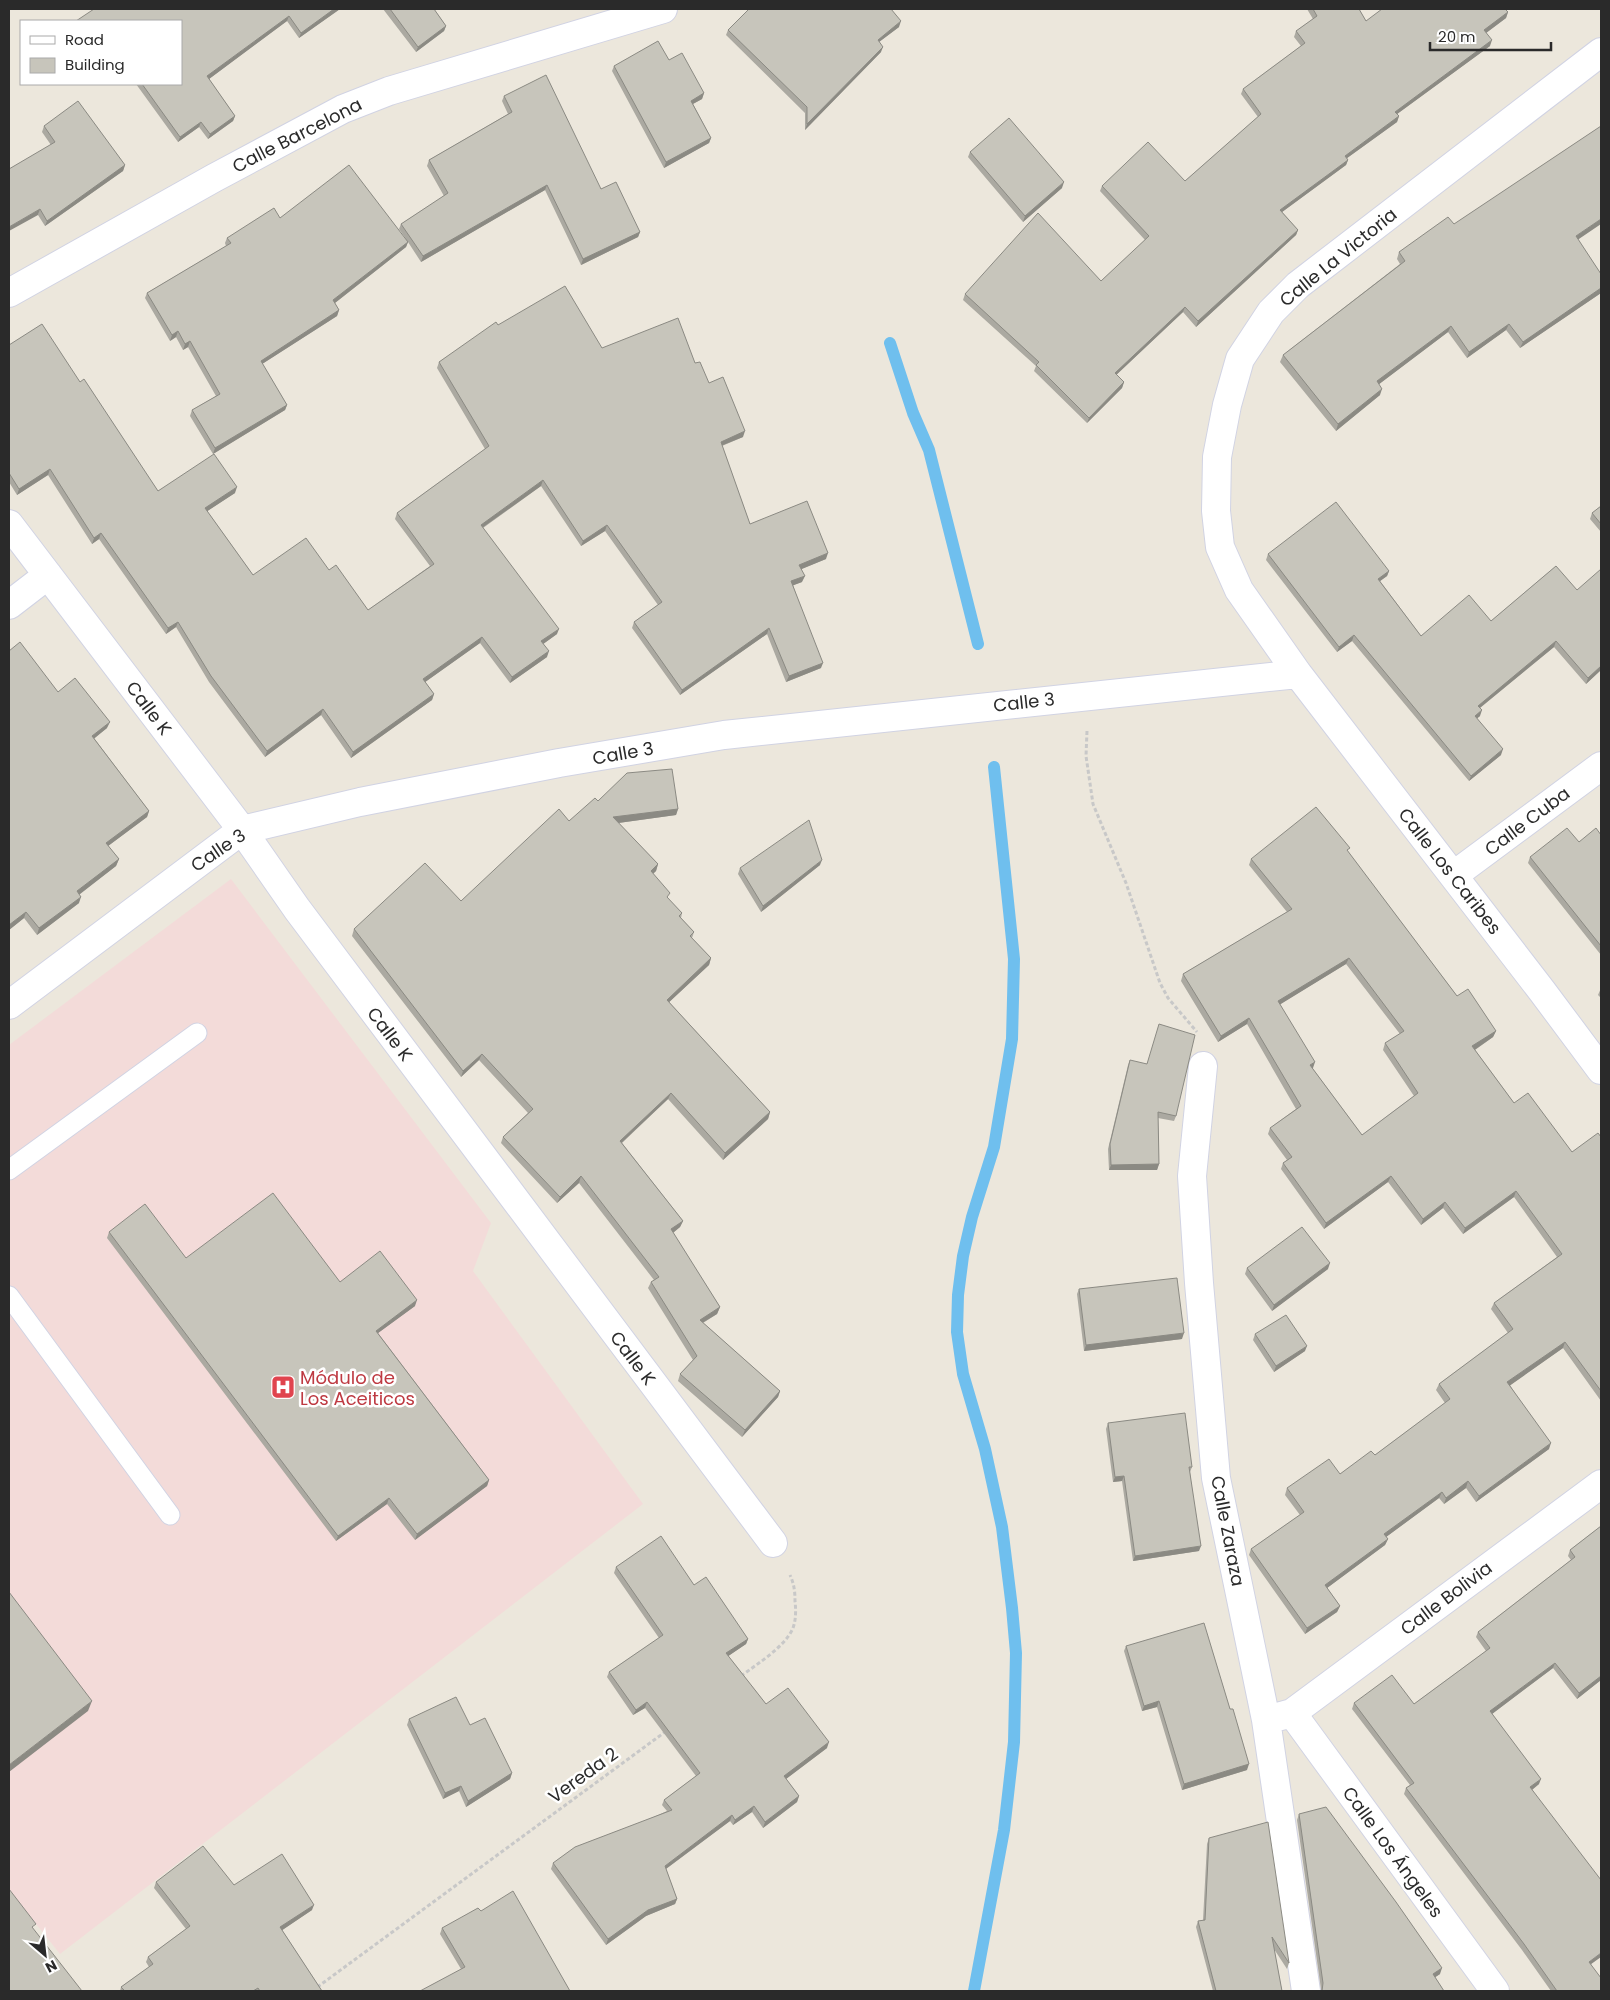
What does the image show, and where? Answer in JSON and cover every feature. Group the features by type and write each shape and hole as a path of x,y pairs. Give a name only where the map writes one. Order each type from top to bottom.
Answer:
{"street":[{"name":"Calle Barcelona","path":"9,293 343,108 389,91 663,9"},
{"name":"Calle La Victoria","path":"1298,674 1239,590 1220,547 1216,511 1217,457 1227,405 1240,360 1271,312 1298,285 1601,52"},
{"name":"Calle K","path":"9,524 242,830 302,916 773,1544"},
{"path":"9,605 48,575"},
{"name":"Calle 3","path":"9,1004 242,830 369,800 559,764 724,736 1298,674"},
{"name":"Calle Los Caribes","path":"1298,674 1454,875 1601,1070"},
{"name":"Calle Cuba","path":"1454,875 1601,766"},
{"name":"Calle Zaraza","path":"1203,1066 1192,1176 1216,1478 1279,1716 1306,1991"},
{"name":"Calle Bolivia","path":"1279,1716 1601,1484"},
{"name":"Calle Los Ángeles","path":"1279,1716 1494,1991"}],"lane":[{"path":"9,1170 196,1034"},
{"path":"9,1296 170,1515"}],"path":[{"path":"1087,696 1086,756 1093,804 1126,883 1160,983 1168,998 1198,1033 1204,1045 1203,1066"},
{"path":"734,1681 766,1658 788,1637 794,1627 796,1611 794,1584 773,1544"},
{"name":"Vereda 2","path":"312,1991 670,1728"}],"shaded area":[{"name":"Módulo de Los Aceiticos","path":"231,879 491,1223 473,1271 643,1504 60,1954 9,1890 9,1045"}],"building":[{"path":"94,9 334,9 301,33 289,16 207,76 235,116 210,134 201,122 180,137 143,85 182,85 182,20 78,20"},
{"path":"390,9 434,9 446,26 418,47"},
{"path":"749,9 891,9 901,21 878,40 883,47 807,124 807,107 728,30"},
{"path":"1313,9 1359,9 1366,21 1382,9 1505,9 1508,12 1484,30 1492,40 1395,112 1399,116 1345,156 1348,160 1280,210 1298,230 1198,321 1185,307 1115,373 1124,382 1089,418 1036,365 1039,362 965,294 1038,213 1101,281 1149,236 1102,186 1148,142 1185,181 1261,114 1243,89 1305,43 1296,31 1317,16"},
{"path":"658,41 669,60 682,53 704,93 691,101 711,138 666,162 614,66"},
{"path":"546,75 601,189 616,182 640,232 583,259 547,185 423,256 401,224 448,193 429,160 512,112 504,96"},
{"path":"78,101 125,165 47,221 40,209 9,227 9,169 55,142 44,126"},
{"path":"1009,118 1064,182 1025,216 970,152"},
{"path":"1601,126 1601,219 1576,236 1601,274 1601,288 1523,342 1509,324 1469,352 1451,326 1377,381 1382,389 1338,424 1283,355 1405,261 1399,252 1448,217 1454,224"},
{"path":"349,165 408,242 333,300 339,310 261,361 287,405 215,448 192,410 220,394 190,341 185,344 178,331 172,335 147,293 231,243 227,238 274,208 280,218"},
{"path":"565,286 602,348 678,318 695,363 700,362 709,383 723,377 745,431 721,442 750,524 807,501 828,553 799,565 805,576 791,581 823,663 789,676 769,628 682,690 634,622 662,602 607,525 583,541 543,480 481,525 559,629 541,641 549,651 512,677 482,637 423,679 434,694 353,752 323,709 267,751 211,676 178,622 168,628 101,533 94,538 50,469 19,489 9,473 9,345 42,324 80,382 84,379 158,491 214,454 237,487 205,508 253,575 306,538 329,570 336,565 368,610 434,564 397,513 489,446 439,362 496,322 498,325"},
{"path":"1336,502 1389,571 1378,579 1421,636 1469,595 1491,621 1556,566 1577,590 1601,569 1601,666 1588,678 1556,641 1478,706 1482,710 1475,716 1503,749 1471,776 1354,635 1339,647 1268,554"},
{"path":"1601,506 1601,524 1592,513"},
{"path":"20,642 58,692 75,678 110,722 92,736 149,811 106,843 119,859 77,891 81,897 39,928 26,912 9,925 9,651"},
{"path":"672,769 678,809 613,817 658,864 651,871 670,893 667,897 682,913 679,916 694,932 690,936 711,958 667,1000 770,1112 725,1153 671,1093 620,1141 683,1221 671,1229 720,1307 700,1320 780,1391 745,1430 680,1374 697,1356 651,1282 659,1277 581,1176 560,1197 503,1137 533,1109 482,1054 463,1071 354,929 425,863 461,901 559,809 569,821 595,798 598,801 627,773"},
{"path":"1316,807 1350,848 1347,850 1457,996 1468,989 1496,1031 1472,1046 1514,1103 1528,1093 1572,1152 1598,1133 1601,1137 1601,1391 1565,1342 1507,1382 1551,1443 1479,1496 1468,1481 1446,1498 1442,1492 1384,1534 1388,1539 1325,1585 1340,1606 1307,1628 1251,1549 1304,1512 1287,1488 1329,1459 1340,1474 1371,1451 1375,1455 1450,1399 1439,1384 1513,1329 1494,1303 1562,1254 1516,1191 1465,1228 1445,1202 1423,1219 1391,1176 1326,1223 1283,1163 1292,1157 1270,1128 1301,1106 1249,1018 1221,1036 1183,974 1292,909 1251,859","holes":["1349,958 1404,1031 1385,1043 1418,1093 1362,1135 1310,1065 1315,1062 1278,1001"]},
{"path":"809,820 822,860 763,906 740,868"},
{"path":"1567,828 1579,842 1596,828 1601,835 1601,946 1530,857"},
{"path":"1159,1024 1195,1035 1176,1116 1158,1112 1159,1164 1111,1165 1110,1144 1130,1060 1147,1064"},
{"path":"273,1193 340,1282 380,1251 417,1300 376,1331 489,1480 417,1534 389,1498 338,1536 109,1232 145,1204 186,1258"},
{"path":"1302,1227 1330,1263 1274,1305 1247,1268"},
{"path":"1177,1278 1184,1333 1086,1345 1079,1289"},
{"path":"1286,1315 1307,1346 1276,1366 1255,1334"},
{"path":"1185,1413 1192,1467 1189,1467 1201,1546 1135,1556 1124,1476 1115,1477 1108,1423"},
{"path":"1601,1526 1601,1676 1579,1693 1555,1663 1490,1711 1541,1779 1530,1787 1601,1880 1601,1953 1589,1962 1601,1978 1601,1991 1557,1991 1524,1944 1406,1788 1414,1783 1354,1703 1392,1675 1414,1704 1490,1648 1478,1632 1575,1557 1570,1550"},
{"path":"661,1536 694,1585 706,1577 748,1639 726,1653 766,1704 788,1688 829,1742 784,1776 799,1796 765,1822 754,1806 735,1820 732,1815 665,1866 677,1899 648,1910 608,1939 553,1863 575,1847 672,1810 664,1800 700,1773 647,1702 636,1710 609,1672 663,1635 616,1567"},
{"path":"9,1592 92,1701 9,1765"},
{"path":"1204,1623 1249,1764 1184,1784 1159,1701 1144,1706 1126,1646"},
{"path":"456,1697 470,1725 485,1718 512,1773 468,1801 461,1786 445,1793 409,1719"},
{"path":"1326,1807 1442,1968 1433,1974 1444,1991 1322,1991 1323,1983 1299,1814"},
{"path":"1268,1822 1289,1963 1272,1937 1282,1991 1216,1991 1198,1921 1205,1920 1209,1838"},
{"path":"203,1846 234,1885 282,1854 314,1905 280,1927 322,1991 260,1991 258,1988 253,1991 125,1991 121,1987 153,1964 148,1957 190,1926 156,1882"},
{"path":"9,1889 36,1924 32,1927 82,1991 9,1991"},
{"path":"513,1891 570,1991 420,1991 465,1967 442,1928 478,1908 481,1911"}],"waterway":[{"path":"890,343 913,413 929,450 978,644"},
{"path":"974,1991 1004,1830 1014,1742 1016,1653 1002,1527 985,1449 963,1374 957,1332 958,1295 963,1256 972,1217 994,1147 1012,1039 1014,959 994,767"}],"place":[{"name":"Módulo de Los Aceiticos","path":"283,1387"}]}
